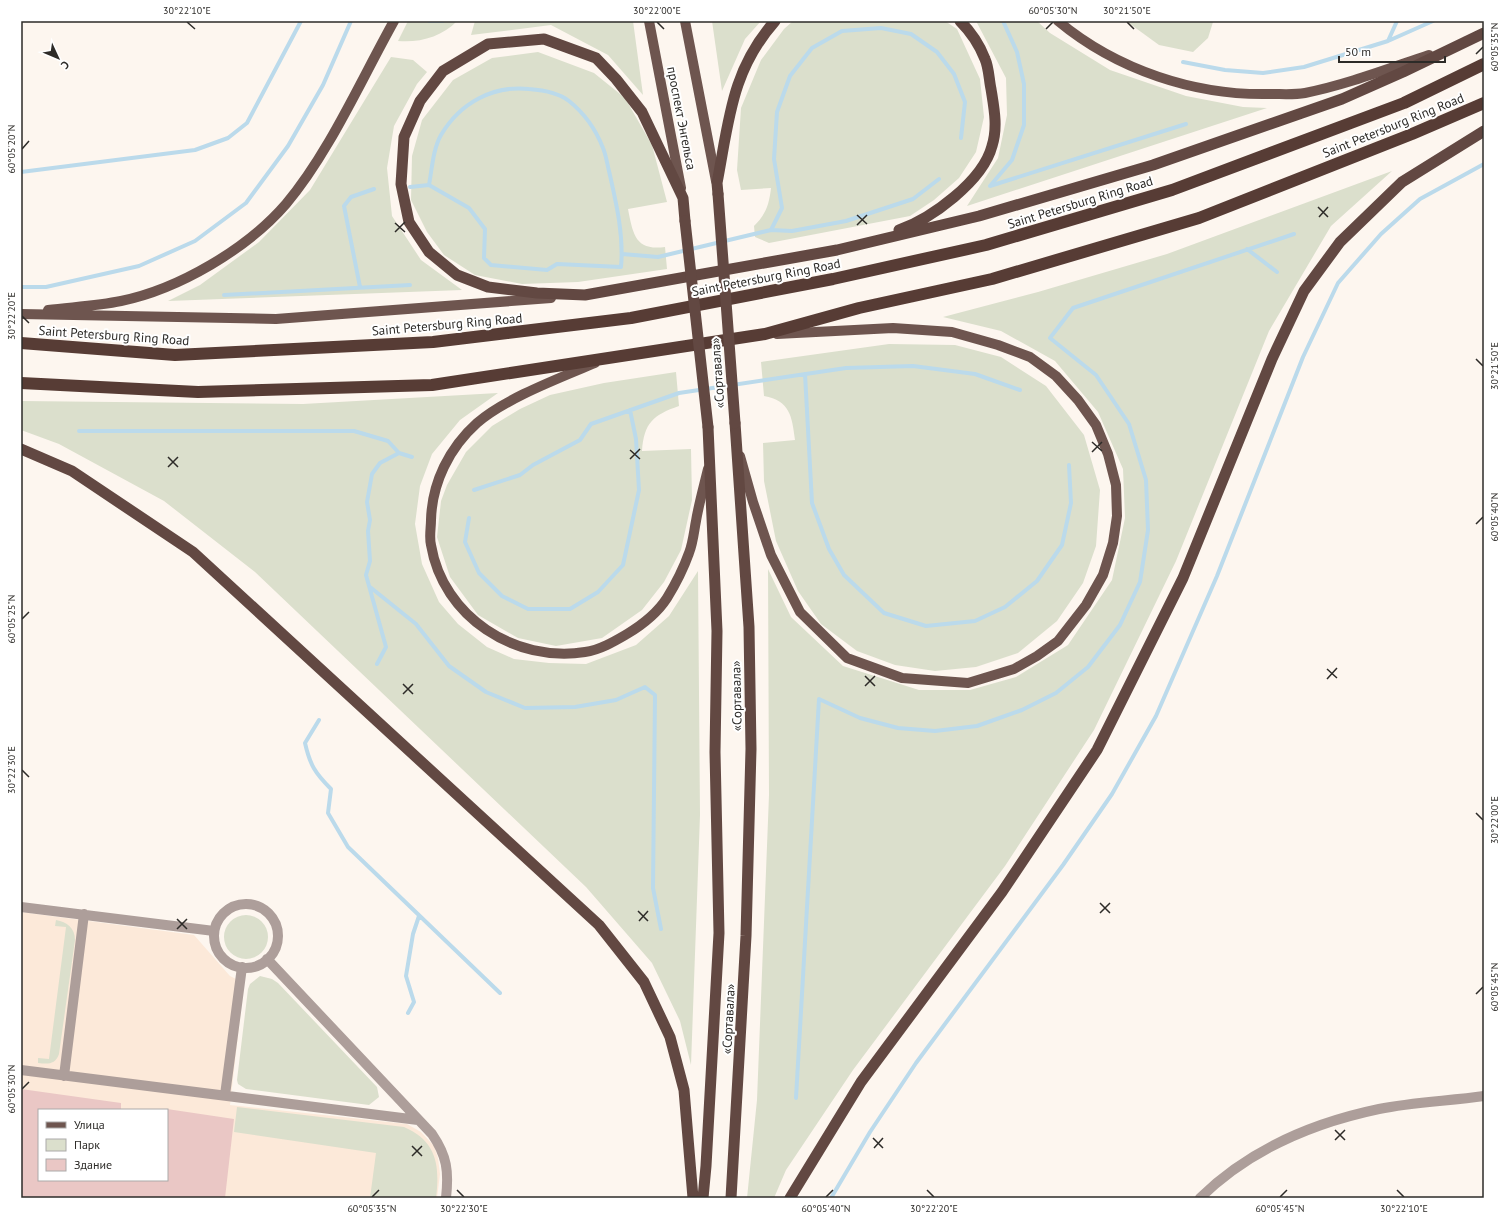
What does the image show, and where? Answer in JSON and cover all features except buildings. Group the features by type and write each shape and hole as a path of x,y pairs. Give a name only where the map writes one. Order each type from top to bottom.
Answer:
{"highway":[{"name":"«Сортавала»","path":"731,1198 734,1168 746,936 751,749 749,627 737,444 717,188 730,108 741,71 762,36 775,21"},
{"path":"838,250 908,227 960,194 978,172 992,147 996,120 986,59 967,29 960,21"},
{"path":"683,198 642,112 616,79 596,58 544,39 488,44 443,72 420,101 404,137 401,184 409,222 429,252 457,275 488,287 537,293 585,295 838,250 979,216 1153,165 1342,98 1484,33"},
{"name":"Saint Petersburg Ring Road","path":"21,343 175,355 433,342 631,318 833,279 986,245 1172,190 1396,106 1484,64"},
{"name":"Saint Petersburg Ring Road","path":"21,383 198,392 432,386 765,334 859,308 992,279 1199,218 1412,134 1484,103"},
{"path":"790,1198 861,1082 1002,892 1097,750 1184,578 1272,359 1304,291 1340,242 1402,182 1484,130"},
{"name":"проспект Энгельса","path":"683,198 685,221"},
{"name":"«Сортавала»","path":"685,221 711,457 717,631 716,752 719,933 703,1198"},
{"path":"21,449 72,471 193,552 599,925 644,982 670,1038 684,1090 693,1198"}],"main road":[{"path":"21,313 121,301 174,284 217,262 248,239 285,204 321,154 394,21"},
{"name":"проспект Энгельса","path":"649,21 683,198"},
{"name":"проспект Энгельса","path":"685,21 717,188"},
{"path":"1058,21 1083,39 1135,68 1188,86 1244,94 1304,93 1385,70 1462,44"},
{"path":"21,313 276,319 585,295"},
{"path":"737,444 753,502 771,555 800,612 848,658 902,678 968,682 1014,670 1037,656 1058,641 1086,605 1103,575 1113,543 1117,516 1116,485 1108,454 1096,425 1078,400 1056,376 1030,357 998,344 952,332 893,328 765,334"},
{"path":"602,360 529,392 477,423 442,467 432,500 430,544 438,571 450,595 471,619 497,637 529,650 558,653 586,652 612,643 640,626 666,598 690,552 711,457"}],"street":[{"path":"245,904 260,908 273,919 277,929 276,945 267,959 251,967 242,967 232,965 224,959 218,951 214,931 221,916 234,906 245,904"},
{"path":"21,907 214,931"},
{"path":"64,1076 84,914"},
{"path":"267,959 432,1134 441,1148 446,1162 448,1179 446,1198"},
{"path":"225,1095 242,967"},
{"path":"21,1070 418,1120"},
{"path":"1200,1198 1217,1183 1266,1148 1338,1118 1380,1109 1484,1096"}],"shaded area":[{"path":"21,912 194,935 230,976 244,983 230,1105 407,1124 421,1132 434,1146 438,1158 440,1174 437,1198 21,1198"}],"green space":[{"path":"408,21 457,21 451,27 430,38 414,41 398,41"},
{"path":"475,21 633,21 643,95 608,55 551,25 471,35"},
{"path":"712,21 761,21 745,39 722,91"},
{"path":"793,21 945,21 957,29 980,79 984,117 976,152 959,178 934,200 910,216 769,243 755,237 754,226 766,209 771,188 741,190 737,170 741,108 761,60 784,29"},
{"path":"976,21 1037,21 1050,33 1110,70 1186,96 1243,107 1267,108 967,206 998,158 1007,115 1006,78"},
{"path":"1126,21 1213,22 1208,38 1193,52 1159,45"},
{"path":"538,52 594,73 625,98 652,145 667,202 628,209 632,226 637,239 641,243 655,248 665,247 667,269 578,282 522,284 475,275 444,255 427,232 411,200 412,156 422,120 453,80 492,58"},
{"path":"391,57 413,60 427,72 417,84 394,126 387,168 392,216 421,260 462,290 168,301 200,285 259,242 310,190"},
{"path":"1392,171 1331,226 1269,331 1176,561 1094,730 1005,866 853,1070 786,1170 774,1198 747,1198 757,1100 769,795 768,569 791,617 843,666 919,690 970,690 1016,677 1068,645 1112,580 1125,518 1123,469 1098,412 1055,361 1001,331 943,317 1038,292 1167,254"},
{"path":"889,344 955,345 1001,357 1046,386 1084,435 1100,490 1096,546 1083,583 1057,621 1018,653 976,667 935,671 895,665 857,651 821,624 798,591 776,541 764,481 763,443 795,440 793,424 788,411 773,398 764,396 761,362"},
{"path":"676,372 679,406 670,409 652,421 645,433 642,451 691,449 692,500 681,550 664,582 642,610 602,638 556,646 518,638 478,615 450,577 437,537 441,501 447,485 466,452 492,426 520,409 550,395 604,383"},
{"path":"498,393 460,420 432,454 420,486 415,524 422,564 439,602 458,624 487,647 514,659 549,663 586,664 636,645 669,616 698,571 700,815 691,1065 680,1021 652,963 586,887 255,572 164,501 59,444 21,430 21,401 303,404"},
{"path":"250,915 255,916 262,921 267,928 267,946 262,953 255,958 242,959 237,958 230,953 225,946 224,933 225,928 230,921 237,916"},
{"path":"56,920 64,922 70,926 74,932 75,940 59,1054 51,1063 38,1063 38,1058 49,1059 66,927 55,926"},
{"path":"260,976 272,979 278,983 377,1087 379,1097 369,1105 246,1089 238,1084 237,1080 248,989 250,984"},
{"path":"237,1107 404,1127 415,1133 430,1147 436,1165 436,1198 370,1198 376,1153 234,1132"}],"waterway":[{"path":"21,172 195,150 228,138 247,123 301,21"},
{"path":"21,287 46,287 139,266 195,241 246,203 288,146 323,85 351,21"},
{"path":"429,21 443,21"},
{"path":"1003,21 1017,52 1024,84 1024,125 1012,160 990,186 1186,124"},
{"path":"1388,41 1397,21"},
{"path":"1183,62 1225,70 1263,73 1304,67 1388,41 1433,21"},
{"path":"771,230 782,208 774,159 777,112 790,76 812,48 842,31 881,28 911,34 937,52 954,74 965,102 961,138"},
{"path":"410,187 429,185 434,153 438,141 449,124 468,105 490,93 503,90 529,89 555,94 565,98 585,116 597,135 604,151 619,219 622,255 621,267 557,264 547,270 491,265 484,258 485,229 469,208 429,185"},
{"path":"831,1198 870,1132 916,1063 1063,865 1112,794 1156,716 1217,576 1303,357 1338,283 1381,234 1420,199 1484,164"},
{"path":"622,254 658,257 771,230 792,231 846,221 913,199 939,179"},
{"path":"360,287 344,206 351,197 374,189"},
{"path":"796,1098 819,699 860,718 898,728 935,731 977,726 1022,710 1056,693 1088,667 1120,625 1140,582 1148,530 1146,480 1129,424 1096,375 1050,338 1073,308 1294,234"},
{"path":"1247,249 1277,272"},
{"path":"224,295 410,285"},
{"path":"474,490 520,475 533,465 580,440 591,424 679,393 846,368 913,366 975,374 1020,390"},
{"path":"805,374 812,503 829,549 844,575 884,613 926,626 975,621 1005,607 1037,581 1062,545 1071,503 1069,465"},
{"path":"469,518 465,542 479,573 502,596 528,609 570,609 598,592 623,565 639,490 636,439 630,410"},
{"path":"79,431 354,431 388,441 399,453"},
{"path":"377,664 386,647 366,575 370,561 368,531 370,520 367,502 372,474 380,463 399,453 412,457"},
{"path":"370,587 416,624 449,666 486,692 525,708 575,707 616,700 645,687 655,695 653,888 661,929"},
{"path":"319,720 305,743 314,768 331,789 328,813 348,847 500,993"},
{"path":"408,1013 414,1002 406,976 413,934 419,916"}]}
